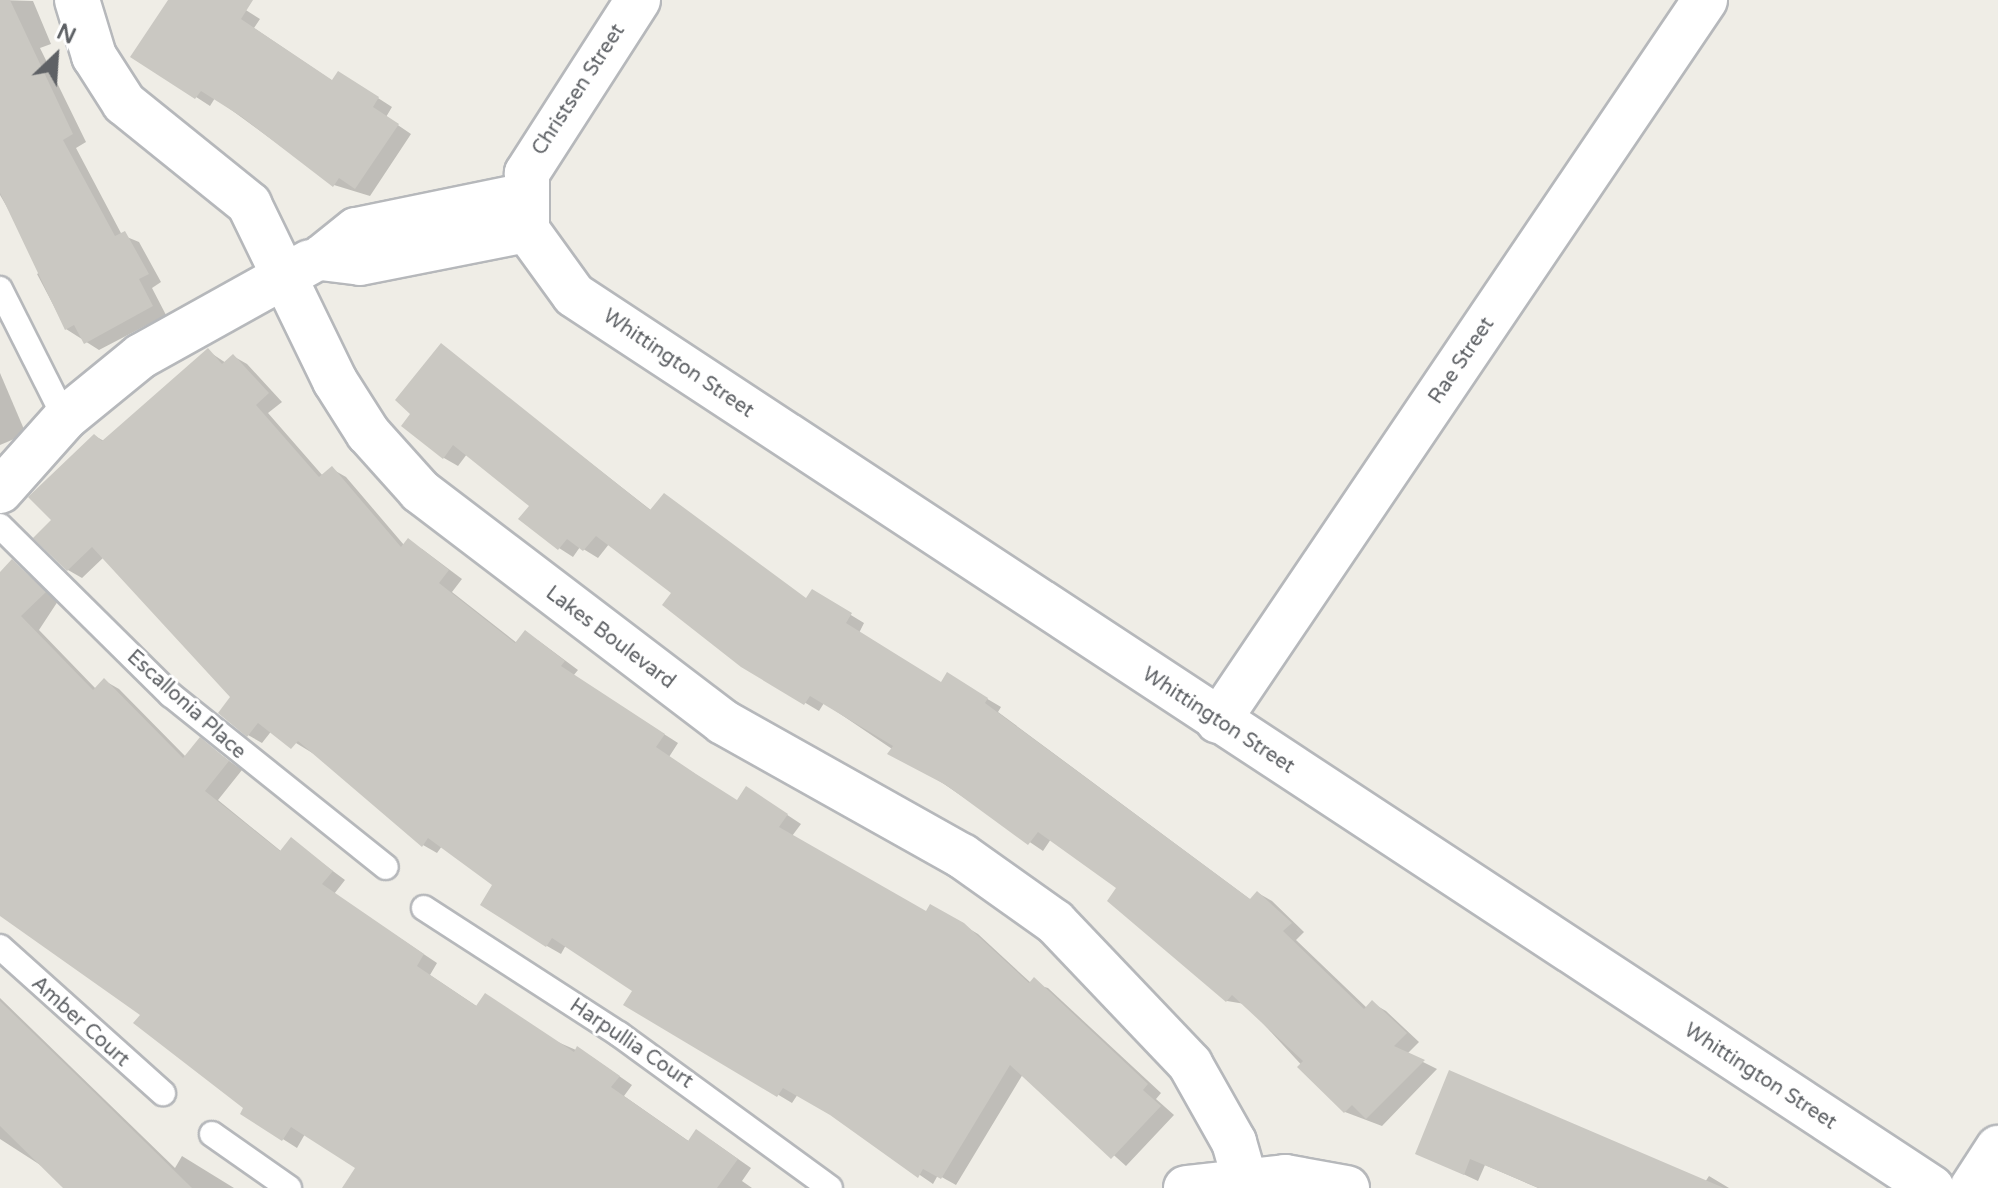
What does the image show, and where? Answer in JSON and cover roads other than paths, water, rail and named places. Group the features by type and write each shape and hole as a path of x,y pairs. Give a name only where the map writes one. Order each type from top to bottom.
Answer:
{"street":[{"name":"Lakes Boulevard","path":"77,0 94,56 124,103 249,204 302,265 360,420 420,491 723,722 962,856 1055,922 1190,1064 1228,1129 1244,1178"},
{"name":"Christsen Street","path":"525,213 538,149 638,0"},
{"name":"Rae Street","path":"1218,721 1705,0"},
{"path":"0,491 65,418 141,356 302,265 360,263 525,213"},
{"name":"Whittington Street","path":"525,213 574,295 1932,1188"},
{"path":"1972,1188 1998,1148"},
{"path":"1186,1188 1244,1178 1347,1188"}],"lane":[{"path":"0,289 65,418"},
{"name":"Escallonia Place","path":"0,526 171,695 386,867"},
{"name":"Harpullia Court","path":"424,908 619,1034 830,1188"},
{"name":"Amber Court","path":"0,947 163,1093"},
{"path":"212,1134 289,1188"}]}
